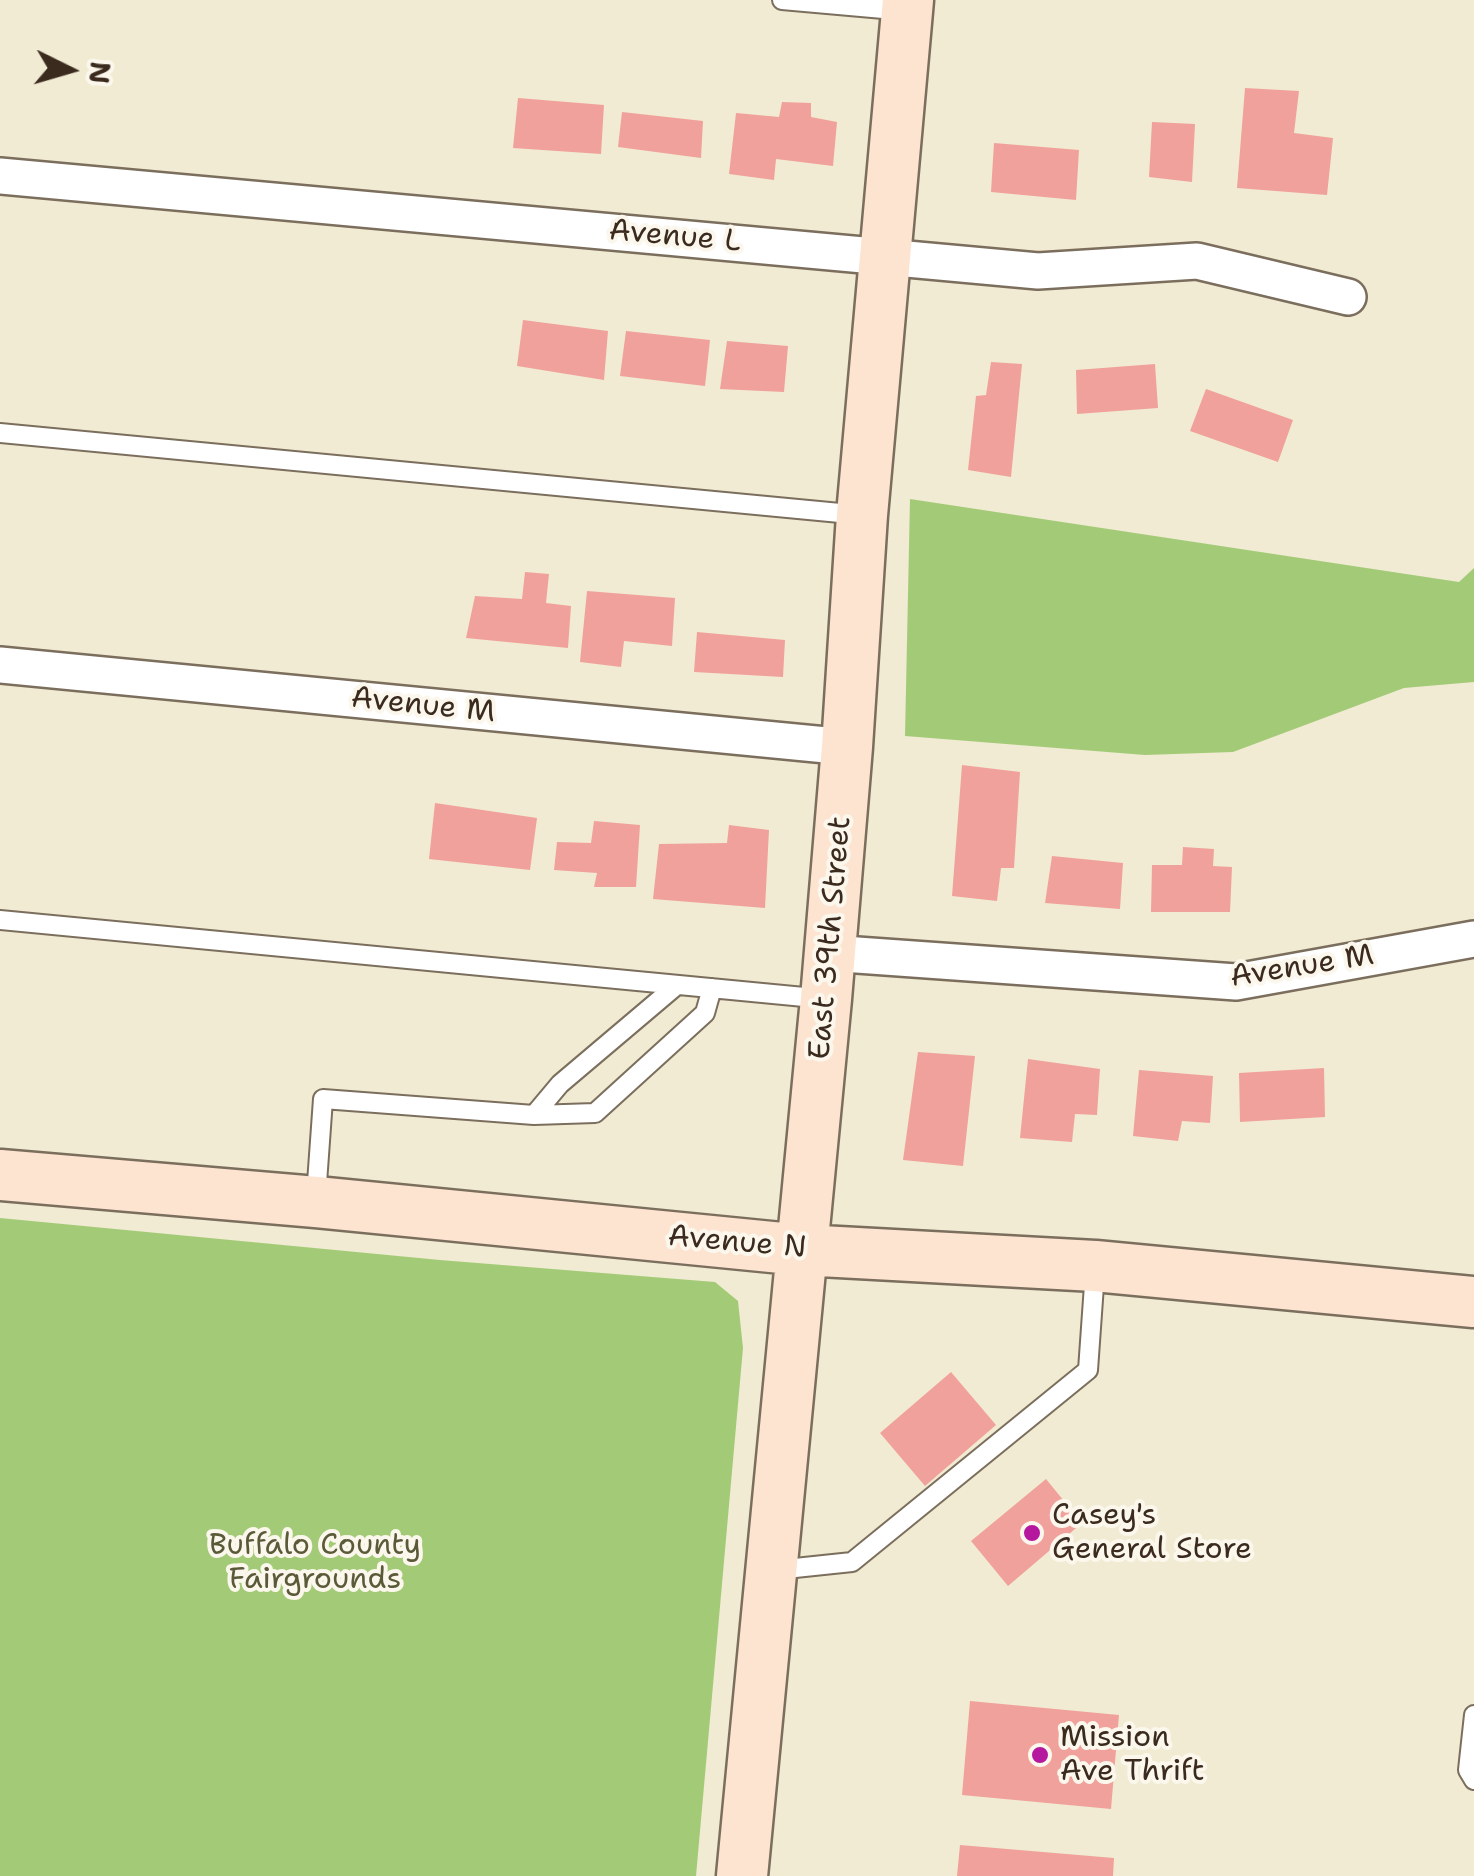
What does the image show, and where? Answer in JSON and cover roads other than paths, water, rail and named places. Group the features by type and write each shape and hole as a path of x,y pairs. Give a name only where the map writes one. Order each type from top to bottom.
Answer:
{"main road":[{"name":"East 39th Street","path":"742,1876 828,976 862,515 908,6"},
{"name":"Avenue N","path":"0,1175 802,1250 1095,1266 1474,1302"}],"street":[{"name":"Avenue L","path":"0,176 1038,271 1196,262 1348,298"},
{"name":"Avenue M","path":"0,665 847,747"},
{"name":"Avenue M","path":"828,976 1236,982 1474,939"}],"lane":[{"path":"782,0 908,6"},
{"path":"0,433 862,515"},
{"path":"0,920 712,988 828,976"},
{"path":"534,1115 560,1084 678,985"},
{"path":"316,1202 323,1099 534,1115 595,1113 705,1014 712,988"},
{"path":"773,1570 852,1562 1088,1370 1095,1266"},
{"path":"1474,1715 1468,1770 1474,1780"}],"place":[{"name":"Casey's General Store","path":"1032,1533"},
{"name":"Mission Ave Thrift","path":"1040,1755"}],"park label":[{"name":"Buffalo County Fairgrounds","path":"315,1563"}]}
